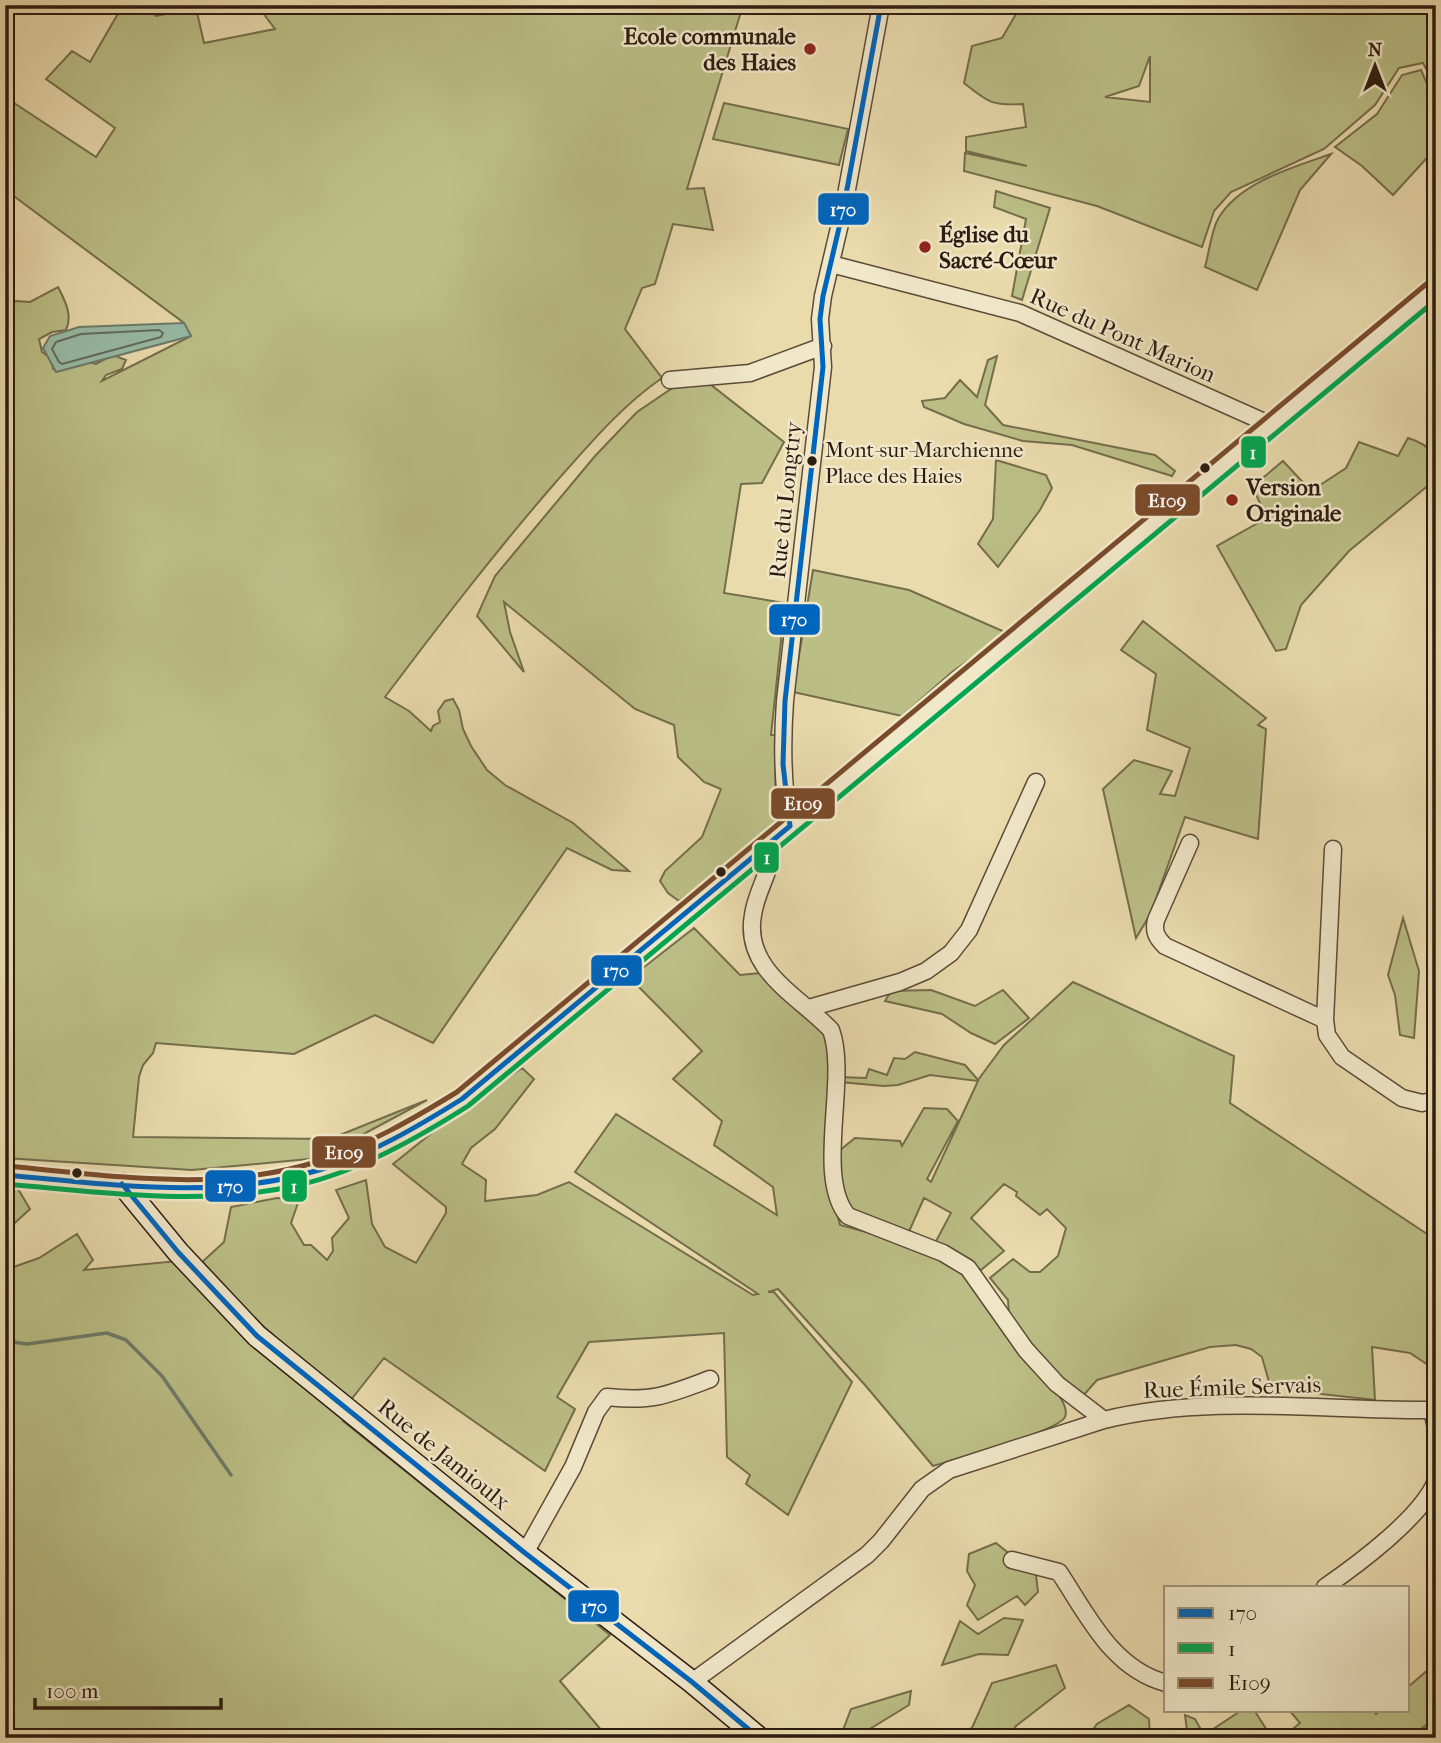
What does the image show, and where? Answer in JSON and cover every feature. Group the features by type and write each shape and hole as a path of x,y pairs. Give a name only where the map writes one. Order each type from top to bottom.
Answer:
{"main road":[{"path":"5,1175 199,1189 256,1184 298,1176 334,1165 417,1128 462,1099 1436,288"},
{"name":"Rue de Jamioulx","path":"122,1184 178,1252 257,1336 759,1738"}],"street":[{"name":"Rue du Longtry","path":"790,826 785,798 785,701 823,345 820,319 881,5"},
{"name":"Rue du Pont Marion","path":"831,264 1020,313 1271,425"},
{"path":"670,380 750,373 823,345"},
{"path":"809,1008 900,982 926,971 951,953 969,930 1036,782"},
{"path":"1190,843 1156,920 1155,933 1159,940 1165,946 1325,1020"},
{"path":"1332,849 1325,1020 1327,1035 1342,1057 1402,1098 1422,1103 1436,1101"},
{"path":"758,853 768,869 752,915 752,940 757,957 767,972 831,1030 835,1041 837,1058 833,1157 837,1193 845,1213 866,1224 943,1253 968,1268 1026,1350 1057,1384 1104,1420"},
{"path":"525,1553 573,1467 596,1412 607,1397 636,1400 655,1398 710,1378"},
{"name":"Rue Émile Servais","path":"692,1682 867,1556 922,1489 936,1477 964,1463 1104,1420 1157,1409 1300,1406 1434,1409"},
{"path":"1434,1409 1436,1428"},
{"path":"1326,1586 1353,1567 1403,1523 1421,1505 1436,1481"},
{"path":"1012,1560 1059,1572 1111,1649 1148,1676 1164,1682"}],"green space":[{"path":"123,5 143,5 156,16 196,8 204,43 275,29 257,5 743,5 687,189 704,188 713,230 673,224 655,284 642,288 625,329 662,378 619,414 555,483 489,562 385,697 409,711 431,731 433,726 440,722 438,711 445,701 453,699 471,746 487,770 505,785 573,823 629,871 612,870 567,848 433,1043 375,1015 294,1054 156,1043 153,1053 143,1065 139,1077 133,1137 330,1139 427,1100 319,1158 192,1170 5,1158 5,375 9,369 5,365 5,351 14,335 5,332 5,306 16,301 30,302 58,287 67,308 68,324 66,330 52,332 39,339 42,352 52,359 53,369 85,363 96,364 113,355 126,360 122,369 106,375 102,381 191,336 184,323 7,191 9,198 5,217 5,97 96,157 115,128 46,79 72,51 90,62"},
{"path":"1014,5 1436,5 1436,87 1423,63 1399,68 1375,105 1324,149 1231,192 1214,211 1202,247 1097,206 964,171 965,153 1027,166 966,151 966,137 1026,127 1023,104 990,101 964,83 972,46 1002,38 1016,14","holes":["1150,56 1150,102 1105,97 1139,86"]},
{"path":"1421,70 1436,104 1436,148 1393,195 1362,166 1335,147 1377,114 1402,75"},
{"path":"724,103 848,129 839,165 713,139"},
{"path":"1331,154 1300,190 1257,290 1205,267 1218,219 1239,195 1268,177"},
{"path":"996,191 1050,208 1022,300 1012,296 1026,219 994,207"},
{"path":"997,356 985,405 1003,425 1155,455 1175,471 1172,476 1072,445 1023,441 964,424 924,407 922,401 945,398 960,380 977,397 988,360"},
{"path":"698,381 711,385 784,442 762,483 741,484 724,593 785,603 771,735 776,735 775,828 679,901 668,893 660,881 665,871 702,837 721,789 704,782 678,757 674,725 635,709 504,602 510,632 524,672 477,616 495,576 595,456 637,412 674,387"},
{"path":"1408,438 1423,444 1431,452 1436,479 1349,551 1301,605 1286,649 1276,651 1217,546 1265,519 1266,515 1252,487 1283,461 1311,491 1346,468 1359,442 1398,456"},
{"path":"996,460 1046,475 1052,488 1040,510 998,567 978,544 993,519"},
{"path":"813,570 909,590 1007,633 952,672 902,716 793,692"},
{"path":"1143,621 1266,718 1258,725 1266,729 1258,839 1185,817 1151,913 1136,938 1103,789 1134,760 1172,771 1160,794 1175,796 1190,748 1147,730 1156,674 1121,650"},
{"path":"1403,918 1419,971 1414,1038 1400,1035 1395,995 1388,975"},
{"path":"694,928 740,975 760,973 829,1034 831,1188 840,1225 903,1242 963,1269 1060,1397 1066,1413 1058,1423 1004,1445 933,1466 865,1385 778,1289 768,1292 774,1292 852,1382 788,1515 746,1484 750,1475 727,1457 724,1333 589,1342 557,1397 575,1409 545,1471 384,1358 350,1401 256,1320 200,1264 224,1242 231,1207 277,1198 299,1200 291,1223 304,1245 311,1245 327,1260 333,1251 332,1238 349,1218 336,1190 366,1180 372,1224 385,1247 416,1263 446,1213 446,1207 393,1164 473,1100 522,1068 534,1079 495,1129 471,1148 462,1164 486,1180 485,1201 537,1195 569,1182 753,1295 758,1294 575,1172 616,1114 777,1215 773,1187 714,1145 722,1121 673,1079 702,1051 630,978"},
{"path":"1073,982 1234,1056 1230,1103 1436,1240 1434,1369 1410,1353 1372,1347 1375,1400 1321,1394 1269,1382 1262,1357 1251,1349 1236,1345 1210,1347 1097,1380 1082,1397 1057,1377 1039,1354 1009,1314 1008,1300 990,1278 1013,1259 1030,1272 1040,1272 1058,1256 1066,1228 1047,1209 1040,1215 1016,1196 1017,1192 1004,1184 971,1218 1004,1251 981,1270 935,1243 951,1213 924,1198 907,1236 862,1219 843,1198 839,1151 855,1138 900,1141 902,1146 924,1108 947,1109 958,1121 927,1179 931,1182 978,1081 930,1075 898,1085 884,1086 840,1082 840,1077 866,1078 869,1069 887,1075 894,1058 905,1059 915,1052 965,1065 978,1080 1004,1045"},
{"path":"931,990 975,1006 1003,990 1029,1018 995,1044 971,1033 942,1014 885,1001 891,991"},
{"path":"5,1187 18,1189 30,1209 5,1232"},
{"path":"77,1234 93,1260 84,1270 178,1261 346,1417 343,1421 610,1635 560,1681 608,1738 5,1738 5,1270 39,1258"},
{"path":"996,1543 1036,1575 1038,1592 1025,1605 1017,1596 978,1620 967,1605 975,1585 967,1571 969,1554"},
{"path":"1004,1618 1023,1620 1008,1655 979,1654 942,1665 960,1621 978,1634"},
{"path":"1436,1663 1436,1738 1282,1738 1300,1723 1291,1712 1410,1712 1410,1685"},
{"path":"1056,1665 1065,1688 1016,1726 1009,1738 946,1738 972,1728 992,1683"},
{"path":"911,1691 909,1705 855,1738 840,1738 851,1709"},
{"path":"1129,1705 1149,1719 1150,1738 1087,1738 1097,1724"},
{"path":"1239,1712 1255,1712 1272,1738 1188,1738 1185,1715 1195,1719 1204,1735"}],"water":[{"path":"184,323 191,336 56,372 43,348 50,336 79,327"}],"waterway":[{"path":"5,1341 27,1344 107,1333 126,1340 162,1376 231,1475"},
{"path":"1409,1738 1436,1719"}],"transit line":[{"name":"170","path":"790,826 783,764 785,701 823,367 820,319 881,5"},
{"name":"E109","path":"6,1166 163,1179 242,1177 281,1171 319,1161 373,1139 457,1092 1430,281"},
{"name":"1","path":"5,1184 152,1196 263,1192 321,1179 365,1163 468,1106 1436,300"},
{"name":"170","path":"5,1175 123,1186 202,1188 280,1179 357,1157 462,1099 790,826"},
{"name":"170","path":"122,1184 178,1252 257,1336 759,1738"}],"place":[{"name":"Ecole communale des Haies","path":"810,49"},
{"name":"Église du Sacré-Cœur","path":"925,247"},
{"name":"Mont-sur-Marchienne Place des Haies","path":"812,461"},
{"name":"Version Originale","path":"1232,500"}]}
